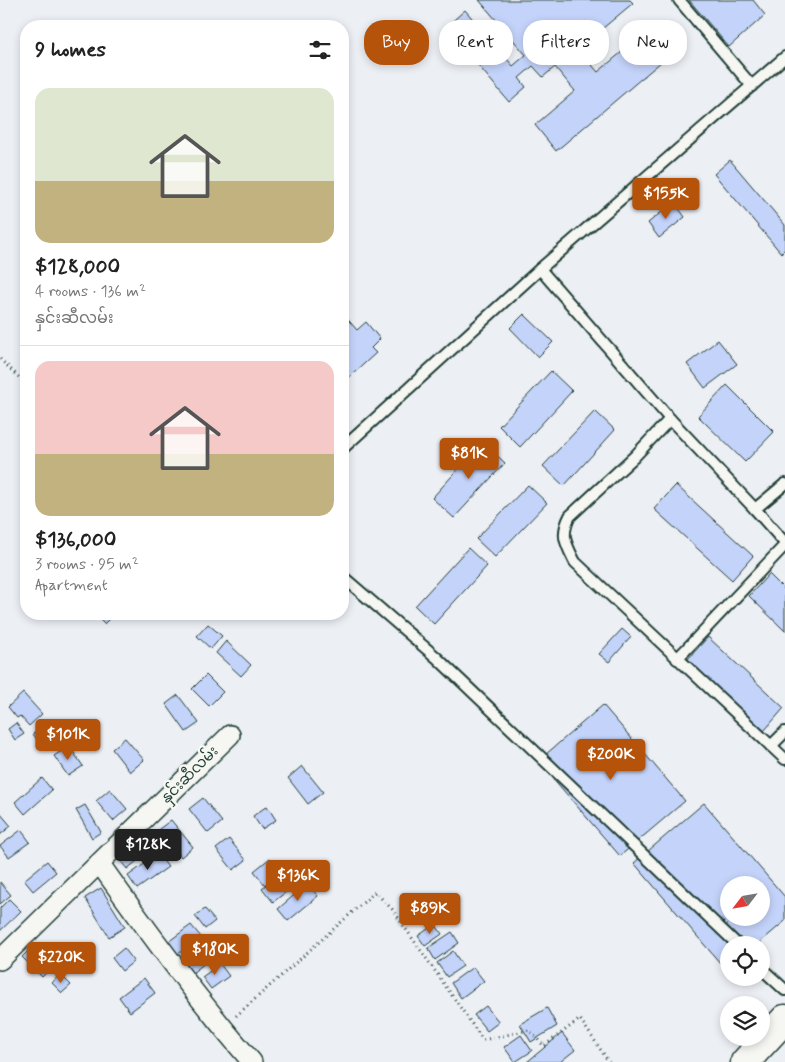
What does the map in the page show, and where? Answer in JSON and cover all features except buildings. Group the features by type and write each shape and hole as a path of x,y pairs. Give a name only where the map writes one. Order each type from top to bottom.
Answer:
{"highway":[{"path":"746,1062 785,1019"}],"street":[{"name":"နှင်းဆီလမ်း","path":"0,960 230,735"},
{"path":"100,864 222,1028 252,1062"}],"lane":[{"path":"679,0 752,86"},
{"path":"349,443 540,269 785,57"},
{"path":"540,269 670,418 785,544 677,659"},
{"path":"670,418 634,457 570,516 565,526 564,540 575,562 785,759"},
{"path":"755,509 785,484"},
{"path":"349,582 436,656 729,936"},
{"path":"771,746 785,732"},
{"path":"770,976 785,990"}],"path":[{"path":"0,359 20,378"},
{"path":"222,1028 375,892 392,909 483,1040 529,1030 544,1046 580,1019 610,1062"}]}
